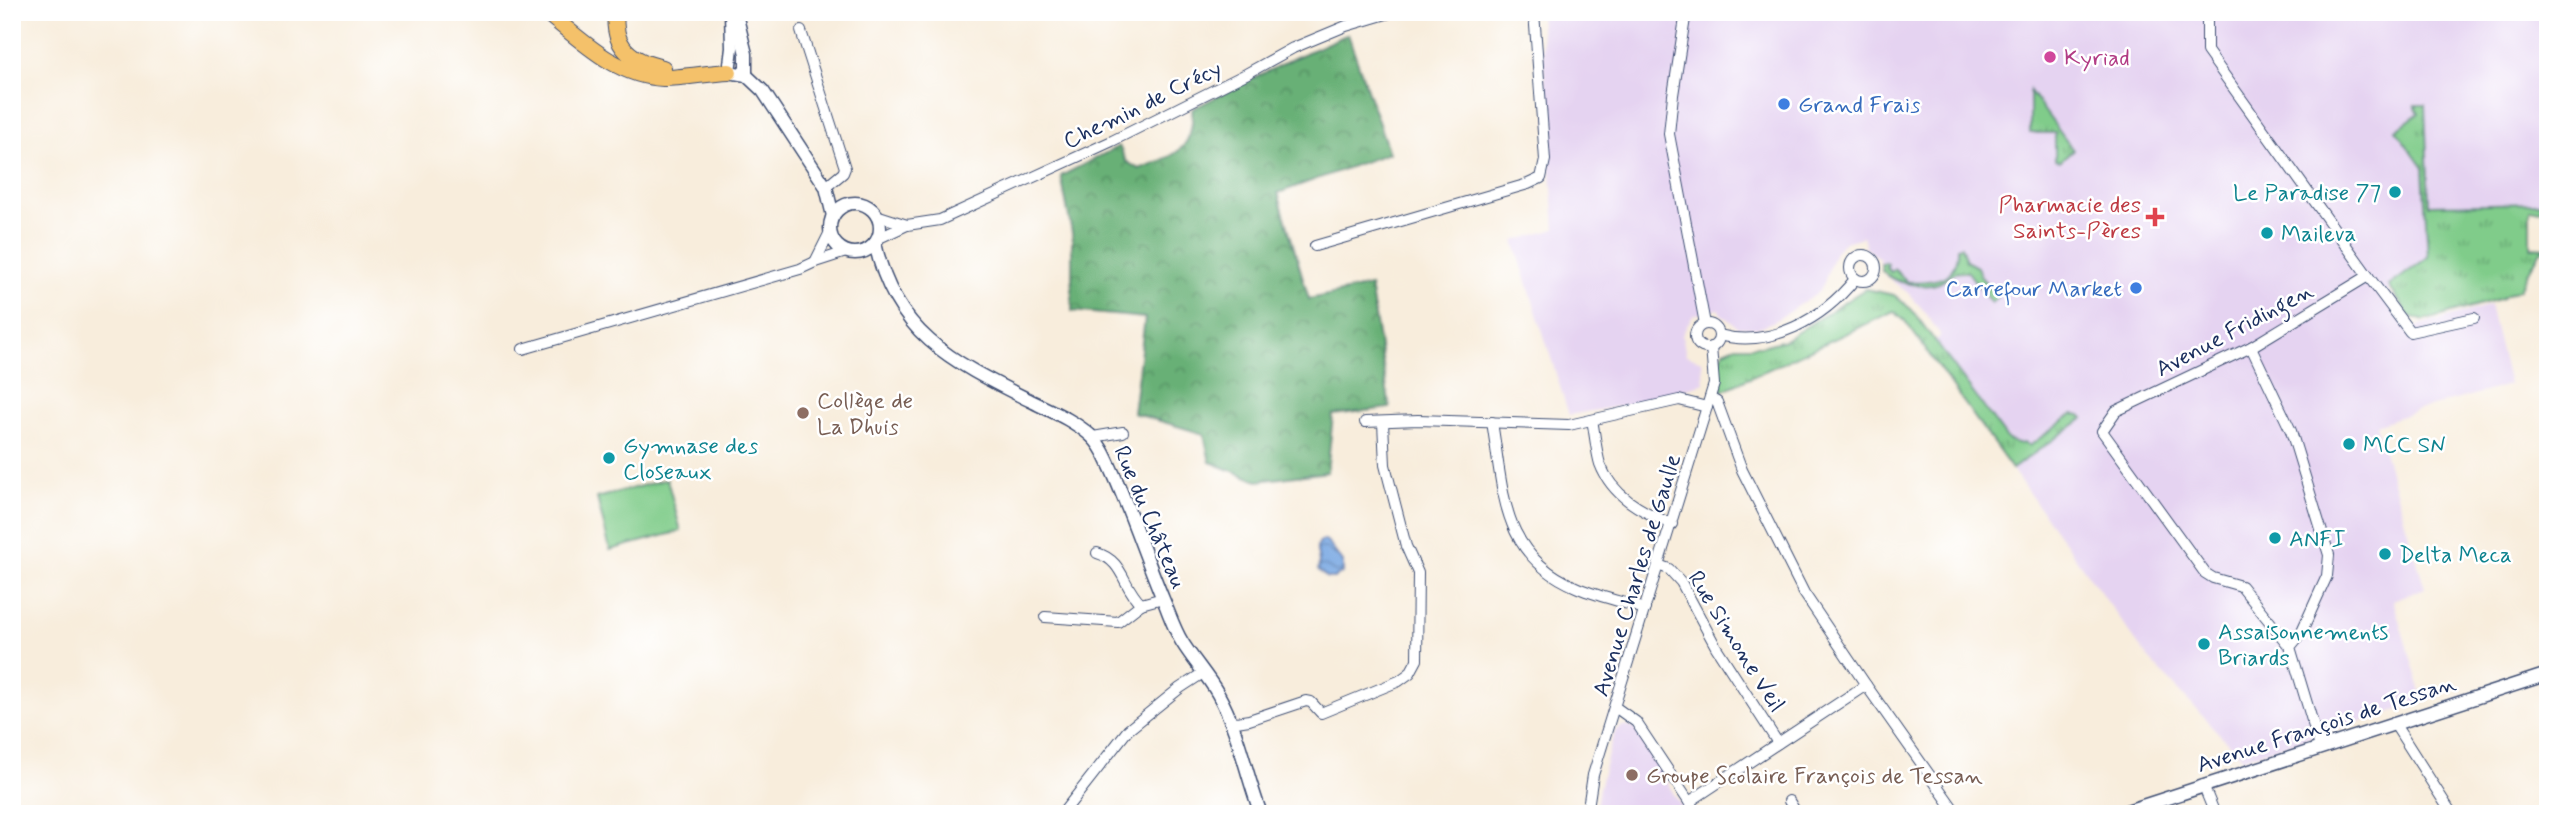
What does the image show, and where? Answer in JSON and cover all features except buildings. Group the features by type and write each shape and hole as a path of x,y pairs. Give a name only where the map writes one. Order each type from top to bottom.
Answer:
{"highway":[{"path":"546,12 602,56 636,73 666,78 729,72"},
{"path":"616,12 615,25 619,43 631,56 646,65 689,75"}],"street":[{"path":"733,12 729,72 746,75 763,91 826,187 833,216 830,232 815,262"},
{"path":"733,12 746,54 746,75"},
{"name":"Chemin de Crécy","path":"876,241 907,225 940,220 1112,141 1293,48 1346,26 1392,12"},
{"path":"1314,246 1541,178 1545,160 1534,12"},
{"path":"1686,12 1672,95 1669,134 1705,324"},
{"path":"2207,12 2207,51 2410,332 2474,318"},
{"path":"801,31 845,168 843,173 826,187"},
{"path":"523,349 800,269 846,252 863,252 876,241 880,227 876,215 866,206 853,203 826,187"},
{"path":"833,216 842,207 853,203"},
{"name":"Chemin de Crécy","path":"876,215 907,225"},
{"path":"830,232 835,245 846,252"},
{"name":"Rue du Château","path":"876,241 883,273 894,298 906,318 930,343 953,360 1074,423 1093,437 1106,457 1134,519 1181,639 1219,695 1261,814"},
{"name":"Avenue Fridingen","path":"2290,647 2241,586 2205,573 2102,431 2116,411 2251,347 2368,276"},
{"path":"1719,335 1745,339 1767,338 1785,332 1814,315 1840,295 1855,279"},
{"path":"1705,324 1716,328 1719,335 1717,343 1711,347 1699,345 1695,339 1696,331 1705,324"},
{"name":"Avenue Charles de Gaulle","path":"1587,814 1593,775 1714,384 1711,347"},
{"path":"2251,347 2291,431 2329,555 2327,576 2300,635 2290,647 2320,747"},
{"path":"1365,422 1418,420 1569,425 1679,400 1717,402 1742,470 1804,593 1957,814"},
{"path":"1592,420 1600,463 1611,484 1632,504 1672,524"},
{"path":"1230,723 1249,720 1306,701 1311,702 1321,713 1399,681 1415,667 1418,573 1406,546 1385,465 1384,422"},
{"path":"1492,422 1507,516 1523,548 1545,571 1581,590 1646,609"},
{"path":"1093,437 1123,432"},
{"path":"1097,553 1108,557 1117,565 1132,596 1141,604"},
{"name":"Rue Simone Veil","path":"1658,565 1669,569 1681,582 1716,647 1778,743"},
{"path":"1045,617 1118,622 1141,604 1163,598"},
{"path":"1062,814 1128,730 1203,673"},
{"name":"Avenue François de Tessan","path":"2118,814 2548,674"},
{"path":"1689,802 1866,685"},
{"path":"1615,707 1636,722 1697,814"},
{"path":"2394,723 2452,814"},
{"path":"2203,786 2215,814"},
{"path":"1789,801 1797,814"}],"shaded area":[{"path":"1540,12 2548,12 2548,208 2429,210 2430,259 2388,290 2413,328 2490,305 2509,385 2376,425 2425,588 2393,600 2424,702 2242,758 2148,658 1925,349 1941,336 1907,292 1885,276 1879,258 1866,248 1863,237 1845,242 1835,251 1824,283 1817,293 1775,321 1757,328 1738,327 1720,313 1719,309 1693,315 1682,335 1686,355 1702,361 1704,383 1643,402 1569,415 1514,241 1555,229"},
{"name":"Groupe Scolaire François de Tessan","path":"1623,726 1634,728 1686,814 1595,814 1611,743 1616,730"}],"green space":[{"path":"1348,34 1389,153 1278,193 1309,299 1370,286 1390,408 1333,415 1327,472 1258,481 1210,462 1204,434 1133,413 1145,318 1072,311 1072,233 1061,176 1119,146 1126,161 1139,169 1162,160 1186,143 1192,123 1192,109"},
{"path":"2030,91 2073,150 2061,161 2055,160 2055,133 2030,133"},
{"path":"2415,105 2425,105 2429,205 2548,203 2548,209 2530,210 2530,247 2548,248 2540,252 2519,289 2502,298 2424,321 2409,316 2389,286 2428,257 2423,168 2396,130 2419,113"},
{"path":"1961,246 1966,261 1977,267 1981,277 1998,297 1991,303 1968,272 1954,273 1933,285 1917,285 1900,282 1882,271 1881,264 1885,262 1891,272 1894,269 1908,282 1936,280 1954,267 1957,247"},
{"path":"1865,289 1894,295 1912,310 2008,440 2029,446 2073,414 2084,418 2012,469 1905,321 1894,311 1722,391 1719,362 1724,351 1736,346 1762,346 1785,340"},
{"path":"667,479 681,531 610,550 597,498"}],"water":[{"path":"1324,540 1343,562 1343,572 1335,578 1327,578 1318,570 1317,546"}],"place":[{"name":"Kyriad","path":"2050,57"},
{"name":"Grand Frais","path":"1784,104"},
{"name":"Le Paradise 77","path":"2395,192"},
{"name":"Pharmacie des Saints-Pères","path":"2155,217"},
{"name":"Maileva","path":"2267,233"},
{"name":"Carrefour Market","path":"2136,288"},
{"name":"Collège de La Dhuis","path":"803,413"},
{"name":"MCC SN","path":"2349,444"},
{"name":"Gymnase des Closeaux","path":"609,458"},
{"name":"ANFI","path":"2275,538"},
{"name":"Delta Meca","path":"2385,554"},
{"name":"Assaisonnements Briards","path":"2204,644"},
{"name":"Groupe Scolaire François de Tessan","path":"1632,775"}]}
